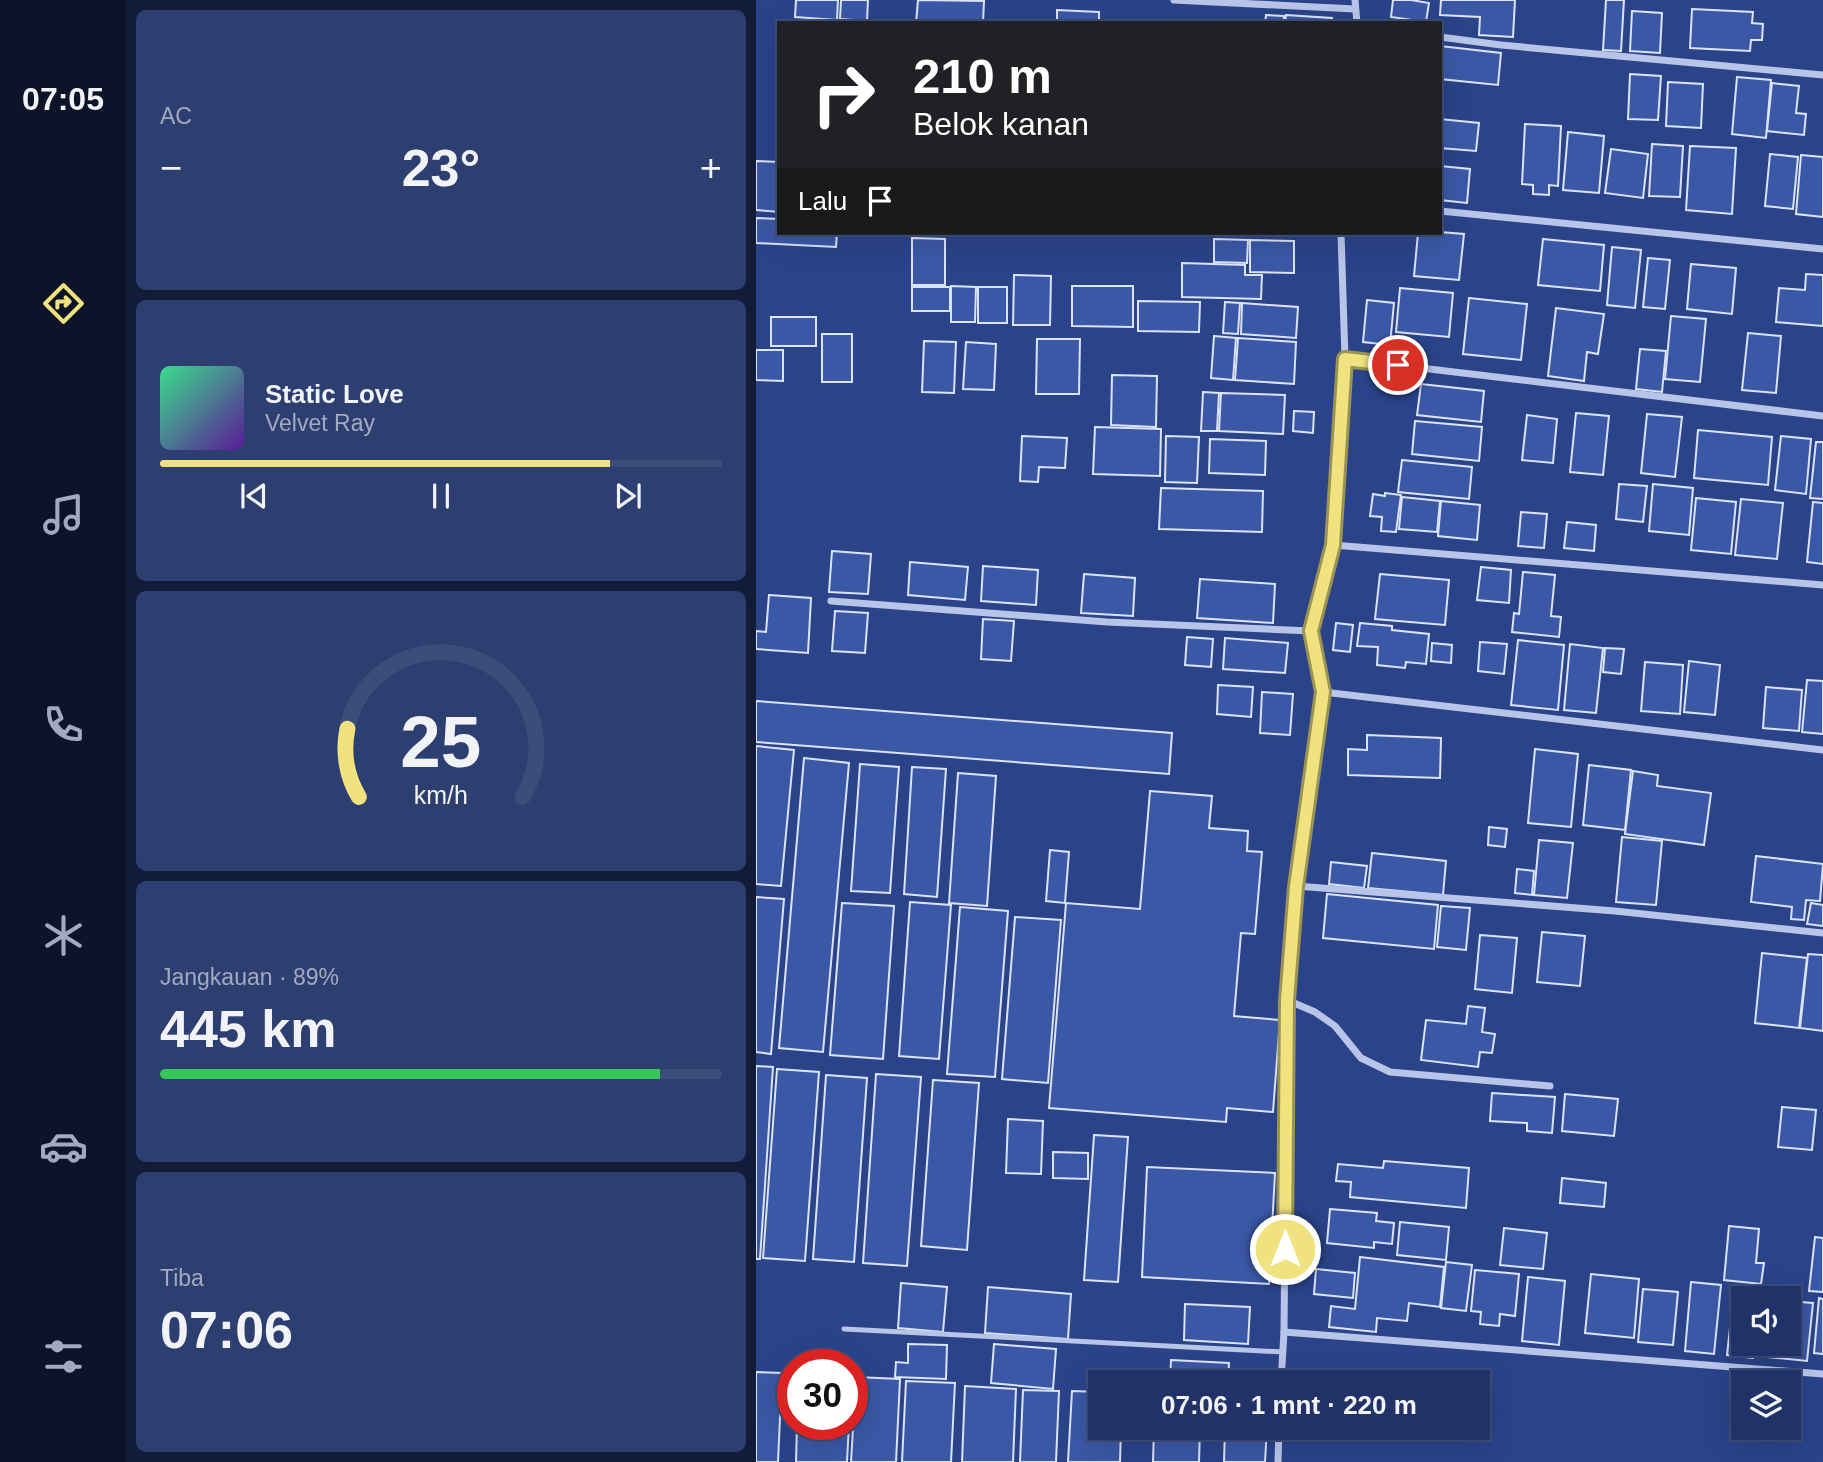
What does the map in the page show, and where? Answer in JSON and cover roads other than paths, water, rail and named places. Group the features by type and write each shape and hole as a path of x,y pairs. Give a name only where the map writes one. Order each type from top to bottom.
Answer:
{"street":[{"path":"1174,0 1355,9"},
{"path":"1355,0 1357,21"},
{"path":"1442,37 1823,75"},
{"path":"1442,211 1823,249"},
{"path":"1282,1370 1287,1000 1296,887 1323,692 1311,631 1333,545 1345,359 1341,235"},
{"path":"1345,359 1823,416"},
{"path":"1333,545 1823,585"},
{"path":"831,601 1107,622 1311,631"},
{"path":"1323,692 1823,750"},
{"path":"1296,887 1615,911 1823,933"},
{"path":"1287,1000 1315,1012 1335,1026 1361,1058 1390,1072 1549,1086"},
{"path":"1284,1332 1823,1374"},
{"path":"1278,1462 1279,1440"}],"lane":[{"path":"844,1329 1283,1352"}]}
